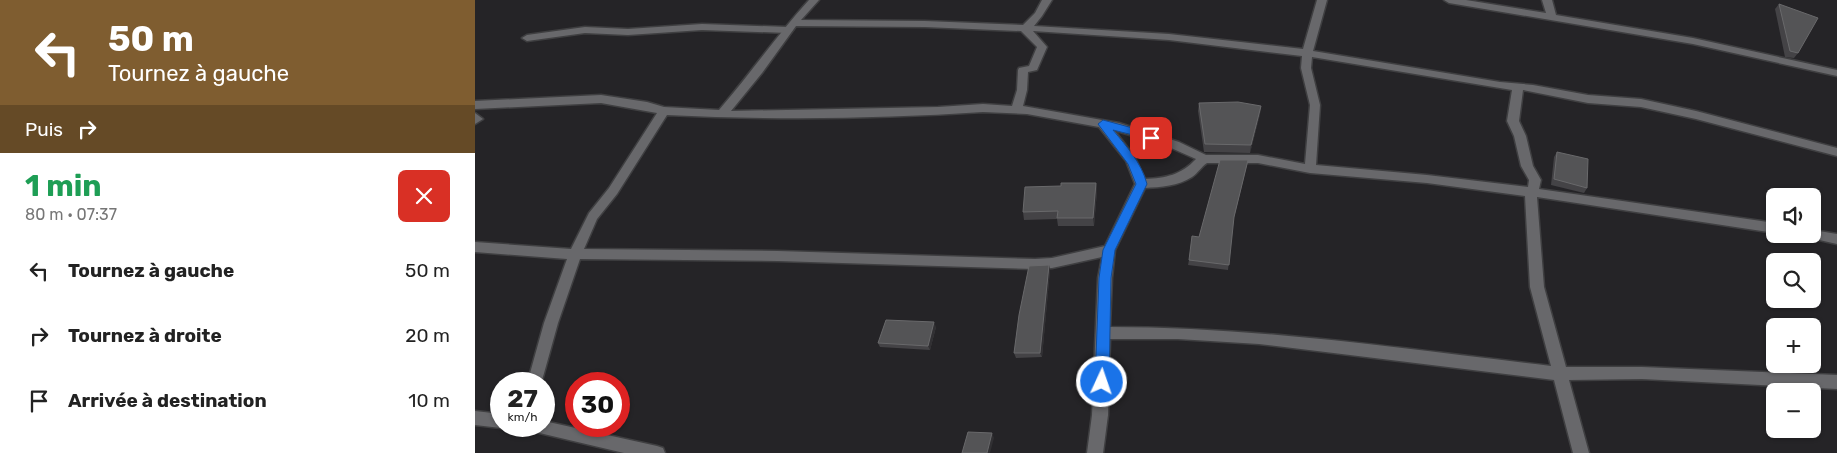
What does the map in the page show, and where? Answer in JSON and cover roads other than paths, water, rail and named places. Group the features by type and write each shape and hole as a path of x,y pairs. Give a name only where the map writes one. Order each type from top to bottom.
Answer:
{"street":[{"path":"722,114 758,71 790,27 814,0"},
{"path":"1025,29 1039,14 1047,0"},
{"path":"1310,169 1315,105 1306,68 1307,53 1322,0"},
{"path":"1449,0 1693,41 1837,72"},
{"path":"1547,0 1552,18"},
{"path":"527,38 585,30 628,32 702,27 790,27 883,22 1169,37 1307,53 1517,88 1533,88 1588,100 1641,103 1696,115 1837,152"},
{"path":"1016,110 1022,90 1023,70 1033,68 1042,46 1025,29"},
{"path":"1517,88 1513,122 1520,136 1527,166 1535,180 1535,186 1531,192 1537,287 1581,453"},
{"path":"475,105 542,100 601,99 647,106 664,111 792,116 983,108 1016,110 1103,124 1141,133 1175,145 1205,159"},
{"path":"537,372 548,332 575,254 589,222 613,192 647,132 664,111"},
{"path":"1095,453 1100,415 1105,333 1105,278 1109,250 1141,184 1138,171 1132,161 1103,124"},
{"path":"1141,184 1161,183 1178,178 1192,171 1199,161 1205,159 1258,159 1310,169 1427,179 1531,192 1766,227"},
{"path":"1821,236 1837,239"},
{"path":"475,247 575,254 777,256 1035,264 1052,263 1109,250"},
{"path":"1105,333 1178,333 1259,338 1560,374 1661,374 1837,382"},
{"path":"475,418 490,420"},
{"path":"555,430 657,453"}]}
